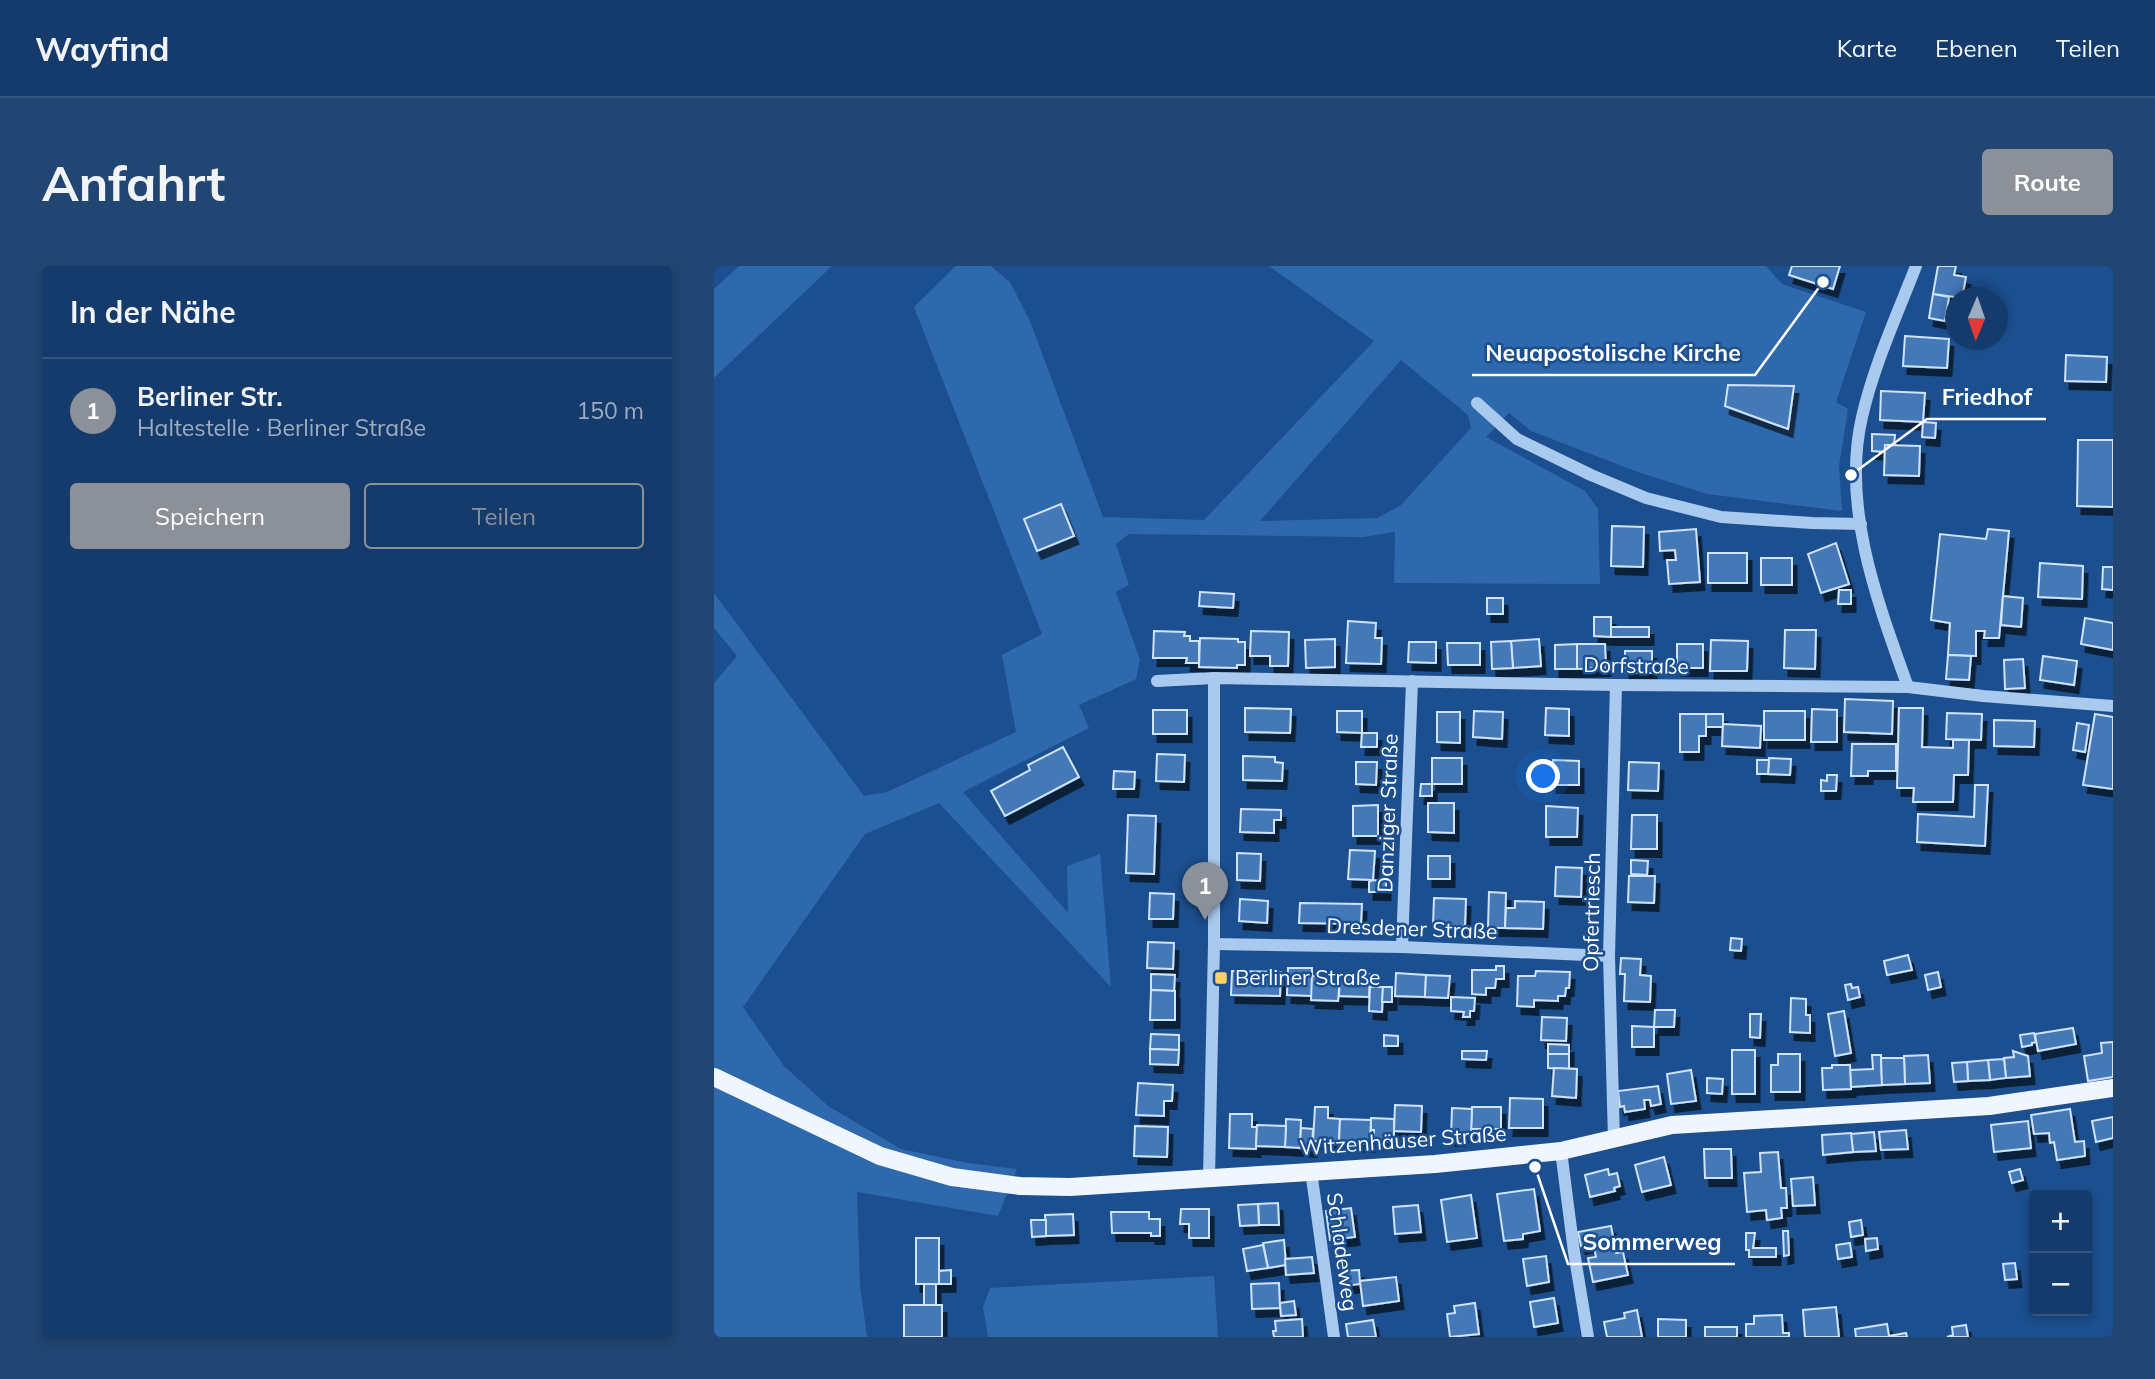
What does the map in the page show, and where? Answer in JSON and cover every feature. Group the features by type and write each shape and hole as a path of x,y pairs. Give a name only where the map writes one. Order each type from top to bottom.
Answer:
{"main road":[{"name":"Witzenhäuser Straße","path":"714,1077 880,1156 952,1177 1020,1186 1070,1187 1435,1164 1562,1152 1672,1125 1989,1106 2113,1088"}],"street":[{"path":"1908,687 1879,603 1861,524 1856,468 1862,415 1916,266"},
{"path":"1477,403 1517,439 1646,498 1721,517 1861,524"},
{"path":"1209,1178 1214,944 1214,678"},
{"name":"Dorfstraße","path":"1157,681 1214,678 1908,687 2113,706"},
{"name":"Danziger Straße","path":"1402,947 1412,681"},
{"name":"Opfertriesch","path":"1614,1140 1609,956 1616,685"},
{"name":"Dresdener Straße","path":"1214,944 1402,947 1609,956"},
{"path":"1562,1152 1588,1337"},
{"name":"Schladeweg","path":"1311,1171 1334,1337"}],"shaded area":[{"path":"739,266 832,266 714,378 714,289"},
{"path":"956,266 991,266 1010,282 1030,321 1103,517 1204,520 1374,341 1269,266 1766,266 1782,284 1866,312 1836,402 1848,409 1839,466 1842,511 1707,494 1635,471 1531,431 1509,413 1486,437 1585,491 1598,509 1600,584 1394,583 1395,532 1363,537 1129,534 1116,544 1129,585 1116,592 1140,660 1136,679 1079,705 1089,728 963,792 1068,913 1067,866 1100,854 1111,987 939,803 865,834 743,1007 784,1066 828,1106 901,1149 968,1163 1017,1169 998,1216 857,1192 860,1285 867,1337 714,1337 714,683 737,656 714,628 714,593 864,796 887,792 1016,732 1002,655 1042,634 914,307","holes":["1401,360 1468,415 1471,428 1401,505 1377,518 1260,521"]},
{"path":"1214,1276 1218,1337 988,1337 983,1307 990,1288"}],"building":[{"path":"1792,266 1840,266 1833,289 1789,275"},
{"path":"1938,266 1956,266 1954,275 1966,277 1964,287 1945,287 1945,296 1933,294"},
{"path":"1933,294 1945,296 1945,321 1929,318"},
{"path":"1905,336 1945,339 1945,350 1948,350 1947,368 1903,366"},
{"path":"2066,355 2107,357 2106,382 2065,381"},
{"path":"1728,385 1794,386 1788,429 1725,406"},
{"path":"1881,391 1925,393 1923,422 1880,420"},
{"path":"1923,422 1936,423 1935,438 1922,437"},
{"path":"1872,434 1895,435 1894,445 1885,445 1885,452 1872,451"},
{"path":"2078,440 2113,440 2113,507 2077,506"},
{"path":"1885,445 1920,446 1919,476 1884,475"},
{"path":"1061,504 1074,536 1037,551 1024,519"},
{"path":"1612,526 1644,527 1643,567 1611,566"},
{"path":"1696,529 1700,582 1669,584 1667,560 1676,560 1675,550 1660,551 1659,532"},
{"path":"1988,529 2009,531 1999,638 1984,638 1985,631 1976,631 1976,656 1948,655 1950,623 1931,620 1940,534 1986,539"},
{"path":"1836,543 1849,584 1821,593 1808,554"},
{"path":"1708,553 1747,553 1747,583 1708,583"},
{"path":"1761,558 1792,558 1792,585 1761,585"},
{"path":"2040,563 2083,566 2082,599 2038,597"},
{"path":"2103,567 2113,567 2113,590 2102,589"},
{"path":"1839,590 1851,590 1851,604 1838,604"},
{"path":"1200,592 1234,594 1233,608 1199,606"},
{"path":"2003,596 2023,598 2021,627 2001,625"},
{"path":"1487,598 1503,598 1503,614 1487,614"},
{"path":"1594,617 1611,617 1611,637 1594,636"},
{"path":"2085,618 2113,623 2113,650 2081,644"},
{"path":"1348,621 1376,623 1375,638 1382,638 1381,664 1346,663"},
{"path":"1611,627 1649,627 1649,637 1611,637"},
{"path":"1785,630 1816,630 1815,669 1784,668"},
{"path":"1154,631 1185,632 1184,636 1190,636 1190,641 1199,641 1199,663 1186,663 1187,658 1153,658"},
{"path":"1251,631 1289,632 1288,666 1270,666 1270,656 1250,656"},
{"path":"1200,638 1238,639 1238,642 1245,642 1245,665 1237,665 1237,668 1199,667"},
{"path":"1335,639 1335,667 1306,668 1305,640"},
{"path":"1539,639 1541,666 1513,668 1511,641"},
{"path":"1711,640 1748,641 1747,671 1710,671"},
{"path":"1511,641 1513,668 1492,669 1491,642"},
{"path":"1409,642 1436,642 1436,663 1408,662"},
{"path":"1447,643 1480,643 1480,665 1448,665"},
{"path":"1577,644 1577,669 1555,669 1555,645"},
{"path":"1577,644 1605,644 1606,668 1577,669"},
{"path":"1677,644 1703,644 1703,668 1677,668"},
{"path":"1625,651 1652,651 1652,673 1625,673"},
{"path":"1948,655 1971,656 1969,680 1946,679"},
{"path":"2043,656 2077,661 2074,685 2040,680"},
{"path":"2023,659 2025,688 2005,689 2004,660"},
{"path":"1845,699 1893,701 1892,734 1844,732"},
{"path":"1245,708 1291,709 1290,733 1245,732"},
{"path":"1546,708 1569,709 1569,736 1545,735"},
{"path":"1899,708 1923,708 1922,747 1953,748 1953,740 1969,740 1968,775 1954,775 1953,802 1913,802 1914,788 1897,788"},
{"path":"1812,709 1837,710 1837,742 1811,742"},
{"path":"1153,710 1187,710 1187,734 1153,734"},
{"path":"1337,711 1362,711 1362,733 1337,732"},
{"path":"1474,711 1503,712 1502,739 1473,737"},
{"path":"1764,711 1805,711 1805,740 1764,740"},
{"path":"1437,712 1460,712 1460,743 1437,742"},
{"path":"1947,713 1982,714 1981,740 1946,739"},
{"path":"1680,714 1706,714 1706,736 1699,736 1699,752 1680,752"},
{"path":"1706,714 1723,714 1723,727 1706,727"},
{"path":"2095,714 2113,717 2113,789 2083,785"},
{"path":"1994,720 2035,721 2034,747 1994,746"},
{"path":"2077,723 2089,725 2085,752 2073,750"},
{"path":"1723,724 1761,726 1760,748 1722,746"},
{"path":"1362,733 1377,733 1377,747 1361,747"},
{"path":"1852,744 1896,744 1896,771 1868,771 1868,776 1851,776"},
{"path":"1063,747 1079,777 1005,816 991,791 1030,770 1028,765"},
{"path":"1157,754 1185,755 1184,782 1156,781"},
{"path":"1243,756 1275,757 1275,762 1283,763 1282,781 1243,780"},
{"path":"1432,758 1462,758 1462,784 1432,784"},
{"path":"1769,758 1791,759 1790,775 1768,774"},
{"path":"1553,760 1579,761 1579,785 1552,785"},
{"path":"1757,760 1769,760 1768,774 1757,774"},
{"path":"1356,762 1377,762 1376,785 1356,784"},
{"path":"1629,762 1659,763 1658,791 1628,790"},
{"path":"1114,771 1135,772 1134,789 1113,789"},
{"path":"1827,775 1837,775 1836,791 1821,791 1821,780 1827,781"},
{"path":"1421,784 1432,784 1432,796 1420,796"},
{"path":"1975,785 1988,785 1985,846 1917,842 1918,814 1974,817"},
{"path":"1428,803 1454,803 1454,833 1428,832"},
{"path":"1378,805 1378,836 1353,836 1353,806"},
{"path":"1546,806 1578,808 1577,837 1546,837"},
{"path":"1241,809 1281,810 1281,820 1274,820 1274,833 1240,832"},
{"path":"1128,815 1156,816 1154,874 1126,873"},
{"path":"1632,815 1657,815 1657,849 1631,849"},
{"path":"1350,850 1375,851 1373,880 1348,879"},
{"path":"1237,853 1261,854 1260,881 1237,880"},
{"path":"1428,856 1450,856 1450,879 1428,879"},
{"path":"1631,860 1648,861 1647,875 1631,874"},
{"path":"1556,867 1582,868 1581,897 1555,896"},
{"path":"1629,876 1655,876 1654,903 1628,902"},
{"path":"1369,882 1386,882 1386,892 1369,892"},
{"path":"1489,892 1506,893 1505,928 1488,928"},
{"path":"1150,893 1174,894 1173,919 1149,919"},
{"path":"1434,898 1466,899 1465,926 1433,925"},
{"path":"1240,899 1268,901 1267,923 1239,921"},
{"path":"1515,901 1544,902 1543,929 1505,928 1506,908 1515,908"},
{"path":"1300,903 1362,904 1361,924 1299,923"},
{"path":"1731,938 1742,939 1741,951 1730,950"},
{"path":"1148,942 1174,943 1173,969 1147,968"},
{"path":"1908,955 1912,970 1887,975 1884,961"},
{"path":"1621,958 1641,959 1640,975 1651,976 1650,1002 1624,1001 1625,974 1620,974"},
{"path":"1496,966 1504,966 1504,979 1496,979 1495,988 1486,988 1486,995 1472,994 1472,970 1496,970"},
{"path":"1288,968 1312,968 1312,996 1287,995"},
{"path":"1232,971 1281,972 1280,996 1231,995"},
{"path":"1536,971 1570,972 1569,988 1566,988 1565,996 1558,996 1558,1001 1534,1000 1534,1007 1517,1006 1518,976 1535,976"},
{"path":"1938,972 1941,987 1928,990 1925,975"},
{"path":"1340,973 1370,974 1369,997 1339,996"},
{"path":"1396,973 1426,975 1425,997 1395,996"},
{"path":"1151,974 1175,975 1174,991 1151,990"},
{"path":"1426,975 1450,976 1448,998 1425,997"},
{"path":"1312,976 1340,978 1338,1001 1311,1000"},
{"path":"1851,984 1852,988 1858,987 1860,997 1848,1000 1845,985"},
{"path":"1370,987 1383,987 1382,1012 1369,1011"},
{"path":"1383,987 1392,987 1392,1002 1382,1002"},
{"path":"1151,990 1175,991 1175,1020 1150,1020"},
{"path":"1451,997 1475,998 1474,1011 1470,1011 1470,1017 1463,1017 1464,1012 1451,1011"},
{"path":"1791,998 1806,999 1806,1015 1810,1015 1810,1033 1790,1032"},
{"path":"1655,1010 1675,1010 1674,1027 1654,1027"},
{"path":"1844,1011 1851,1053 1835,1056 1828,1014"},
{"path":"1750,1014 1761,1014 1760,1038 1750,1037"},
{"path":"1542,1017 1567,1018 1566,1041 1541,1040"},
{"path":"1632,1026 1654,1027 1654,1047 1632,1047"},
{"path":"2073,1028 2076,1044 2038,1051 2035,1034"},
{"path":"2034,1033 2036,1042 2022,1047 2020,1035"},
{"path":"1151,1034 1179,1035 1179,1050 1150,1049"},
{"path":"1384,1035 1398,1036 1398,1046 1384,1046"},
{"path":"2113,1042 2113,1077 2088,1081 2084,1056 2102,1053 2101,1043"},
{"path":"1548,1044 1569,1045 1569,1054 1548,1054"},
{"path":"1150,1049 1179,1050 1178,1065 1150,1064"},
{"path":"1732,1050 1755,1050 1755,1094 1732,1094"},
{"path":"1462,1051 1487,1051 1486,1060 1462,1059"},
{"path":"2013,1051 2028,1056 2030,1076 2006,1078 2004,1058 2014,1057"},
{"path":"1548,1054 1569,1054 1569,1069 1548,1068"},
{"path":"1778,1054 1800,1054 1800,1092 1771,1092 1771,1065 1778,1065"},
{"path":"1872,1055 1881,1055 1882,1085 1851,1087 1850,1070 1873,1069"},
{"path":"1928,1055 1930,1083 1905,1084 1904,1056"},
{"path":"1881,1058 1904,1058 1905,1084 1882,1085"},
{"path":"2004,1059 2006,1078 1990,1080 1988,1060"},
{"path":"1988,1060 1990,1080 1968,1081 1967,1062"},
{"path":"1967,1062 1968,1081 1954,1082 1952,1063"},
{"path":"1832,1065 1850,1065 1851,1089 1823,1090 1822,1068 1832,1068"},
{"path":"1554,1068 1577,1069 1576,1098 1552,1096"},
{"path":"1691,1070 1696,1101 1671,1104 1667,1074"},
{"path":"1707,1078 1723,1079 1722,1094 1707,1093"},
{"path":"1138,1083 1173,1085 1172,1101 1164,1101 1164,1116 1136,1115"},
{"path":"1658,1086 1661,1104 1651,1106 1650,1100 1644,1100 1645,1109 1625,1112 1624,1106 1620,1107 1618,1091"},
{"path":"1510,1098 1543,1099 1543,1128 1509,1128"},
{"path":"1395,1105 1422,1106 1421,1132 1394,1131"},
{"path":"1315,1107 1328,1107 1328,1118 1340,1119 1339,1143 1313,1141"},
{"path":"1472,1107 1501,1107 1501,1129 1471,1129"},
{"path":"1452,1108 1472,1109 1471,1134 1460,1134 1460,1138 1451,1138"},
{"path":"2070,1109 2075,1142 2084,1141 2085,1156 2057,1160 2054,1142 2050,1143 2049,1133 2034,1134 2031,1115"},
{"path":"1230,1114 1252,1114 1252,1127 1257,1127 1256,1149 1229,1148"},
{"path":"2113,1117 2113,1138 2096,1142 2092,1121"},
{"path":"1371,1118 1394,1119 1394,1142 1374,1142"},
{"path":"1286,1119 1301,1120 1300,1148 1285,1147"},
{"path":"1340,1119 1371,1120 1370,1144 1339,1143"},
{"path":"2028,1121 2031,1148 1994,1152 1991,1125"},
{"path":"1257,1125 1286,1126 1285,1147 1256,1146"},
{"path":"1135,1126 1168,1127 1167,1157 1134,1156"},
{"path":"1301,1128 1313,1129 1312,1149 1300,1148"},
{"path":"1906,1130 1908,1149 1881,1150 1879,1132"},
{"path":"1874,1132 1876,1151 1853,1152 1851,1134"},
{"path":"1851,1133 1853,1152 1823,1155 1822,1135"},
{"path":"1704,1149 1731,1149 1732,1178 1705,1178"},
{"path":"1778,1152 1781,1188 1786,1188 1787,1208 1781,1208 1782,1218 1767,1220 1766,1210 1747,1212 1744,1173 1761,1172 1760,1153"},
{"path":"1664,1157 1671,1185 1642,1192 1635,1165"},
{"path":"1608,1169 1609,1175 1617,1173 1620,1186 1614,1188 1615,1191 1590,1197 1585,1175"},
{"path":"2020,1169 2023,1180 2012,1183 2009,1172"},
{"path":"1813,1177 1815,1205 1793,1206 1791,1179"},
{"path":"1534,1189 1540,1231 1523,1234 1523,1239 1504,1241 1497,1194"},
{"path":"1471,1195 1477,1238 1447,1242 1441,1200"},
{"path":"1278,1203 1279,1225 1259,1225 1258,1204"},
{"path":"1258,1204 1259,1225 1240,1226 1238,1205"},
{"path":"1418,1205 1421,1232 1395,1234 1393,1207"},
{"path":"1351,1208 1355,1237 1330,1240 1326,1211"},
{"path":"1181,1209 1209,1209 1209,1238 1189,1238 1189,1224 1180,1224"},
{"path":"1111,1212 1149,1212 1149,1219 1160,1219 1160,1236 1151,1236 1151,1233 1112,1233"},
{"path":"1073,1214 1074,1235 1046,1236 1045,1215"},
{"path":"1031,1220 1046,1220 1046,1236 1032,1237"},
{"path":"1861,1220 1863,1235 1851,1237 1849,1222"},
{"path":"1611,1226 1616,1253 1623,1252 1628,1275 1593,1282 1588,1258 1596,1257 1593,1243 1581,1246 1578,1232"},
{"path":"1783,1231 1788,1231 1789,1255 1784,1256"},
{"path":"1746,1233 1755,1233 1753,1248 1776,1248 1776,1257 1749,1257 1749,1250 1746,1250"},
{"path":"916,1238 939,1238 939,1284 916,1284"},
{"path":"1877,1238 1878,1249 1866,1251 1865,1239"},
{"path":"1284,1240 1286,1265 1268,1268 1263,1243"},
{"path":"1850,1243 1852,1257 1838,1259 1836,1245"},
{"path":"1263,1245 1268,1268 1247,1271 1243,1249"},
{"path":"1546,1256 1549,1282 1527,1286 1523,1259"},
{"path":"1312,1257 1314,1273 1286,1275 1285,1259"},
{"path":"2015,1263 2017,1279 2005,1280 2003,1264"},
{"path":"951,1270 951,1284 939,1284 939,1271"},
{"path":"1359,1270 1360,1284 1345,1286 1342,1271"},
{"path":"1396,1277 1399,1301 1363,1306 1360,1281"},
{"path":"1279,1283 1280,1308 1252,1309 1251,1284"},
{"path":"924,1284 936,1284 936,1305 924,1305"},
{"path":"1554,1298 1558,1323 1534,1327 1530,1302"},
{"path":"1294,1301 1296,1315 1281,1316 1280,1303"},
{"path":"1475,1303 1479,1334 1450,1337 1447,1314 1455,1313 1454,1306"},
{"path":"904,1305 942,1305 942,1337 904,1337"},
{"path":"1836,1307 1839,1337 1805,1337 1803,1310"},
{"path":"1637,1310 1642,1337 1607,1337 1604,1322 1625,1318 1624,1313"},
{"path":"1782,1315 1783,1333 1789,1333 1789,1337 1746,1337 1746,1324 1754,1324 1754,1316"},
{"path":"1302,1319 1303,1337 1274,1337 1275,1321"},
{"path":"1658,1319 1686,1320 1686,1337 1658,1337"},
{"path":"1373,1320 1376,1337 1348,1337 1346,1324"},
{"path":"1887,1324 1889,1336 1906,1333 1907,1337 1856,1337 1855,1329"},
{"path":"1966,1325 1968,1337 1947,1337 1953,1335 1952,1327"},
{"path":"1705,1327 1737,1327 1737,1337 1705,1337"}],"place":[{"name":"Neuapostolische Kirche","path":"1823,282"},
{"name":"Friedhof","path":"1851,475"},
{"name":"Berliner Str.","path":"1205,920"},
{"name":"Berliner Straße","path":"1221,978"},
{"name":"Sommerweg","path":"1535,1167"}]}
